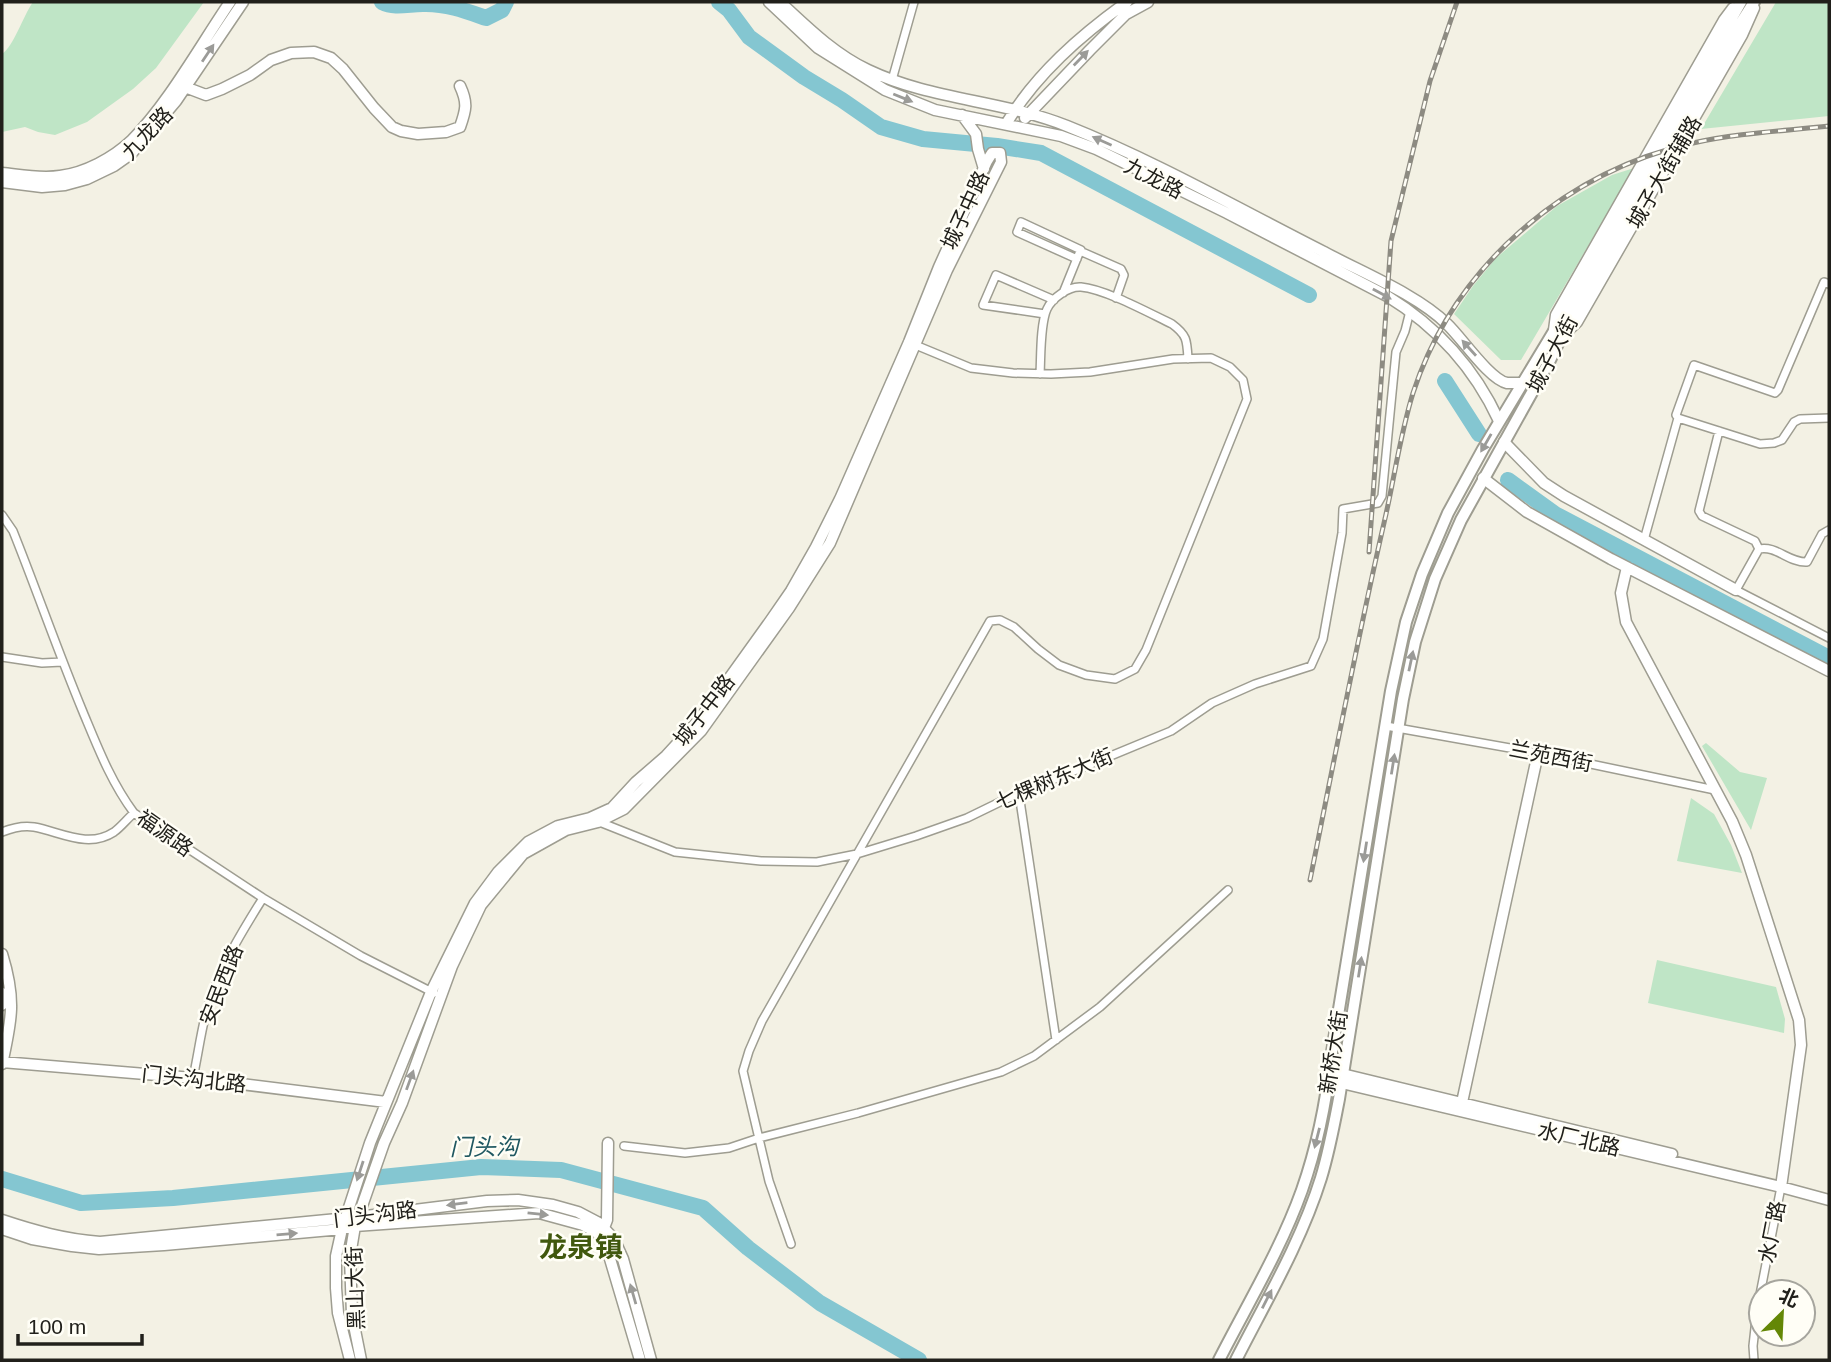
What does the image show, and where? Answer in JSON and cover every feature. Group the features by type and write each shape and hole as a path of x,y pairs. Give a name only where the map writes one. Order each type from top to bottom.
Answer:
{"main road":[{"name":"城子大街","path":"1392,727 1435,579 1461,520 1558,334 1740,2"},
{"name":"城子大街","path":"1392,727 1391,691 1406,622 1422,574 1448,513 1499,421 1570,318 1731,38 1756,2"},
{"name":"新桥大街","path":"1219,1360 1271,1260 1301,1192 1317,1140 1392,727"},
{"name":"新桥大街","path":"1237,1360 1310,1209 1330,1145 1392,727"}],"street":[{"name":"九龙路","path":"2,173 36,177 62,176 105,160 130,142 167,96 230,2"},
{"name":"九龙路","path":"2,182 42,187 65,185 87,179 131,154 185,87 243,2"},
{"name":"九龙路","path":"769,2 818,48 885,90 935,110 1061,136 1096,149 1387,296 1439,335 1486,394 1499,421"},
{"name":"九龙路","path":"780,2 810,30 866,69 892,80 945,95 1015,109 1065,125 1127,152 1416,300 1446,322 1494,377 1506,383 1523,383"},
{"path":"892,80 914,2"},
{"path":"1006,124 1026,94 1066,50 1127,2"},
{"path":"1019,127 1028,113 1126,14 1149,2"},
{"path":"185,87 206,95 250,75 271,60 292,53 314,52 331,58 344,69 391,127 418,134 446,132 460,127 466,111 466,98 460,86"},
{"path":"962,115 976,134 984,169"},
{"name":"城子中路","path":"342,1229 386,1102 475,903 498,872 528,842 558,826 594,820 612,808 666,756 700,719 784,601 840,499 1000,162 1000,153 992,153 984,169 939,267 912,344"},
{"path":"1063,293 1070,277 1079,255 1081,250 1021,222 1017,232 1079,255 1121,269 1124,275 1116,298"},
{"path":"1045,314 983,305 996,275 1054,300"},
{"path":"1070,277 1172,324 1181,331 1187,341 1188,359"},
{"path":"1644,540 1678,418 1676,415 1694,365 1775,393 1824,282 1829,284"},
{"path":"1040,374 1047,308 1063,293 1079,286 1098,291"},
{"name":"七棵树东大街","path":"594,820 675,852 761,861 803,862 857,854 967,818 1019,793 1171,731 1212,703 1255,684 1311,666 1323,639 1342,533 1343,509 1378,503 1382,496 1396,352 1410,311"},
{"path":"791,1244 769,1181 743,1071 762,1021 990,621 1000,620 1014,627 1059,665 1086,675 1115,679 1135,669 1146,650 1247,399 1243,380 1230,367 1210,358 1173,359 1090,372 1013,373 971,368 912,344"},
{"path":"1678,418 1760,444 1782,440 1794,422 1800,419 1829,418"},
{"path":"1719,431 1699,511 1702,516 1755,541 1759,549"},
{"path":"1504,442 1544,483 1564,496 1829,638"},
{"path":"1483,478 1527,512 1829,671"},
{"name":"福源路","path":"2,515 13,531 62,662 109,774 119,794 134,813 263,898 361,956 436,994"},
{"path":"1759,549 1769,548 1798,562 1807,562 1822,534 1829,530"},
{"path":"1736,590 1759,549"},
{"path":"1627,567 1621,593 1626,622 1732,821 1746,855 1799,1020 1801,1045 1782,1184 1829,1193"},
{"path":"2,657 42,663 62,662"},
{"name":"兰苑西街","path":"1392,727 1538,753 1715,790"},
{"path":"1461,1107 1538,753"},
{"path":"1019,793 1056,1040"},
{"path":"2,832 12,828 32,827 76,839 96,840 114,832 134,813"},
{"path":"624,1146 685,1153 729,1148 1001,1072 1034,1056 1100,1007 1228,890"},
{"name":"安民西路","path":"193,1078 207,1010 220,973 263,898"},
{"path":"2,954 12,995 12,1017 2,1062"},
{"path":"2,993 2,1005"},
{"name":"城子中路","path":"366,1198 384,1143 402,1103 436,994"},
{"name":"门头沟北路","path":"2,1062 193,1078 386,1102"},
{"name":"水厂北路","path":"1329,1075 1782,1184 1829,1200"},
{"path":"608,1143 607,1220 602,1233 640,1360"},
{"name":"水厂路","path":"1754,1360 1757,1310 1782,1184"},
{"name":"黑山大街","path":"361,1360 352,1315 350,1256 356,1221 366,1198"},
{"name":"门头沟路","path":"2,1229 32,1239 99,1249 342,1229 356,1221 487,1201 517,1200 578,1212 599,1223 602,1233"},
{"name":"门头沟路","path":"2,1220 42,1234 100,1242 345,1218 356,1221 528,1213 557,1217 614,1239 623,1259 651,1360"},
{"name":"黑山大街","path":"342,1229 336,1256 336,1288 338,1313 351,1360"}],"green space":[{"path":"33,2 204,2 156,68 133,89 87,122 55,135 25,127 2,132 2,54"},
{"path":"1776,2 1829,2 1829,116 1701,129"},
{"path":"1634,168 1521,360 1501,360 1454,314 1473,286 1496,258 1557,206 1612,175"},
{"path":"1706,743 1740,772 1767,778 1751,830 1702,746"},
{"path":"1691,798 1714,814 1742,873 1677,861"},
{"path":"1657,960 1776,987 1785,1019 1784,1033 1648,1003"}],"waterway":[{"path":"382,2 398,5 442,5 486,18 502,10 506,2"},
{"path":"719,2 729,10 749,37 881,127 923,139 1041,153 1309,295"},
{"path":"1445,381 1479,434"},
{"path":"1508,480 1555,514 1829,658"},
{"name":"门头沟","path":"2,1179 81,1203 173,1198 481,1167 561,1170 703,1208 748,1248 820,1303 919,1360"}],"railway":[{"path":"1369,552 1391,241 1430,81 1457,2"},
{"path":"1310,880 1408,409 1432,347 1456,305 1486,266 1520,232 1559,202 1601,177 1646,157 1693,143 1829,126"}],"district":[{"name":"龙泉镇","path":"581,1247"}]}
